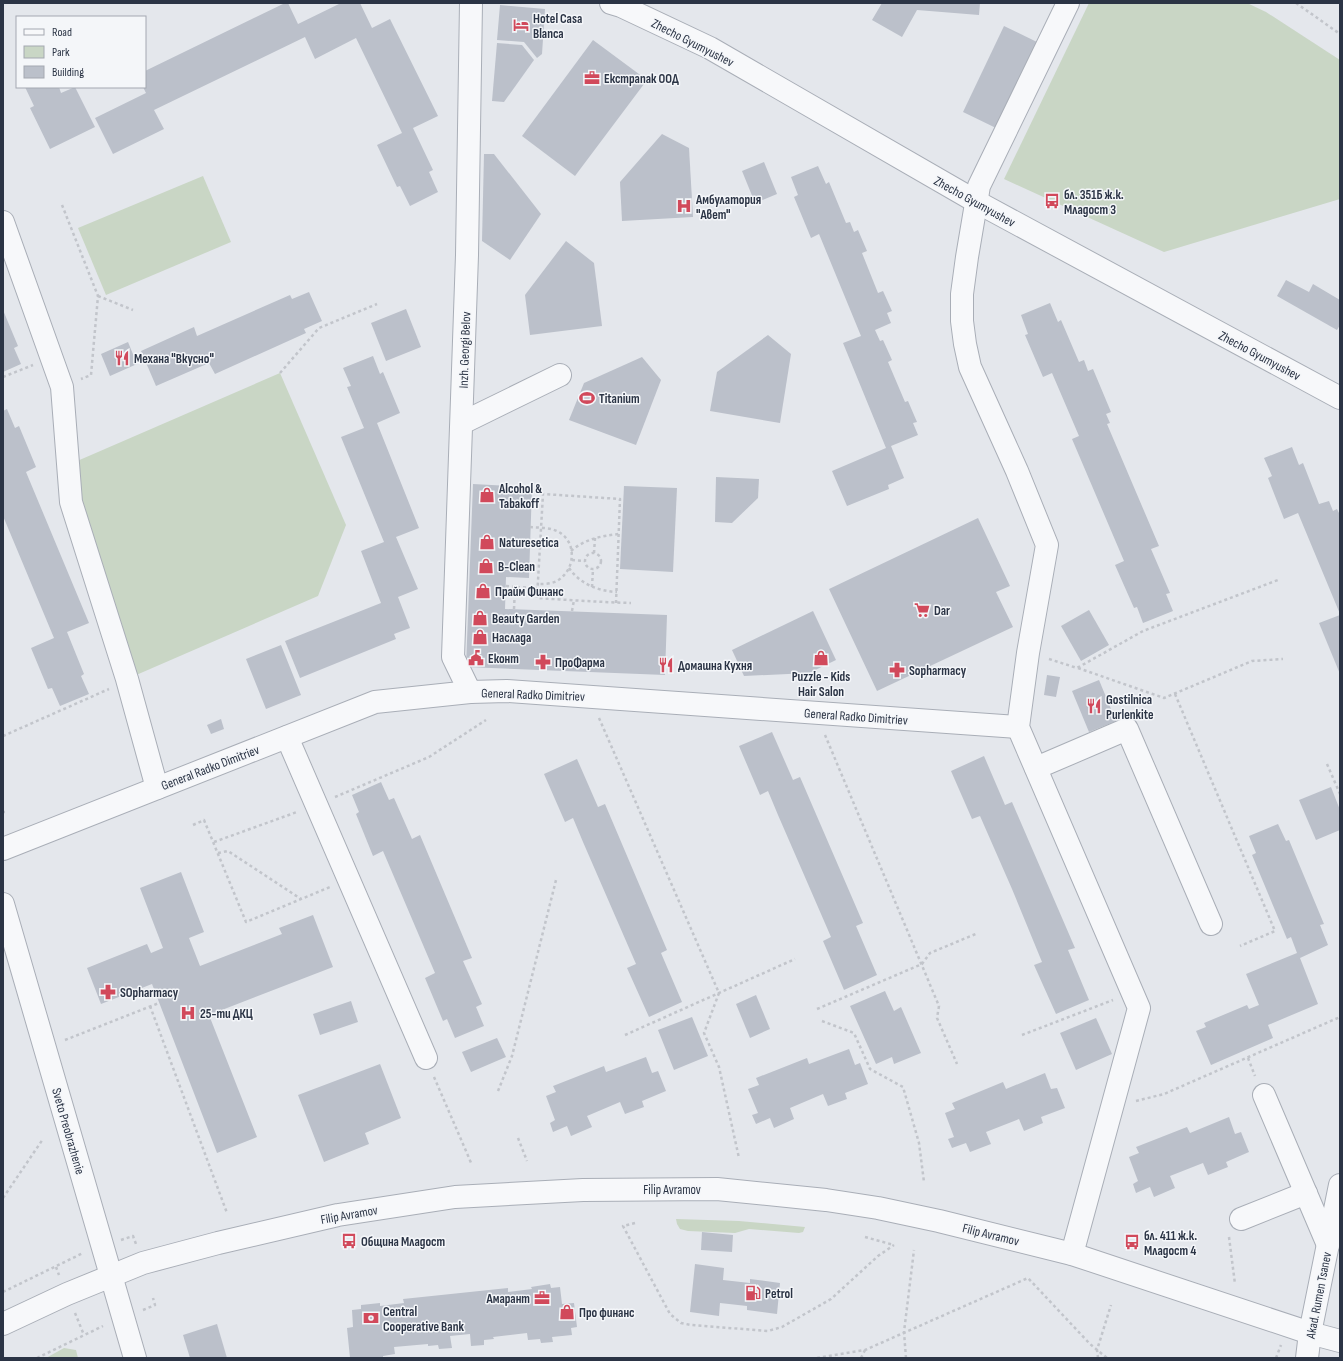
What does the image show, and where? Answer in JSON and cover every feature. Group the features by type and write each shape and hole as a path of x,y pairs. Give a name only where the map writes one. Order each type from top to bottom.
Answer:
{"street":[{"name":"Inzh. Georgi Belov","path":"470,692 453,657 467,256 471,3"},
{"name":"Zhecho Gyumyushev","path":"611,3 621,6 710,48 977,202 1340,398"},
{"path":"1059,7 979,186 962,294 962,321 970,367 1017,471 1048,545 1028,652 1018,727 1139,1008 1072,1254"},
{"path":"3,222 62,387 71,502 127,679 157,788"},
{"path":"462,423 560,374"},
{"name":"General Radko Dimitriev","path":"3,849 375,702 470,692 507,691 1018,727"},
{"path":"1036,768 1127,729 1211,924"},
{"path":"287,737 426,1058"},
{"name":"Sveto Preobrazhenie","path":"3,904 135,1358"},
{"path":"1264,1096 1328,1245"},
{"name":"Akad. Rumen Tsanev","path":"1307,1358 1310,1333 1340,1185"},
{"name":"Filip Avramov","path":"3,1324 110,1275 158,1259 218,1243 338,1215 455,1197 583,1190 717,1189 826,1200 878,1208 939,1221 1072,1254 1310,1333 1340,1341"},
{"path":"1241,1219 1306,1193"}],"path":[{"path":"1296,3 1340,34"},
{"path":"62,205 98,296 91,375 62,387"},
{"path":"98,296 133,310"},
{"path":"280,373 319,328 377,304"},
{"path":"3,377 52,357"},
{"path":"616,602 620,499 543,494 536,598 631,603"},
{"path":"530,527 552,529 563,535 569,544 571,551 572,560 569,568 560,579 554,582 538,584"},
{"path":"571,551 584,542 595,538 619,534"},
{"path":"594,553 595,538"},
{"path":"593,570 586,566 585,561 587,556 594,553"},
{"path":"593,570 598,568 601,563 599,556 594,553"},
{"path":"572,560 585,561"},
{"path":"569,568 579,579 592,587 599,590 617,592"},
{"path":"592,587 593,570"},
{"path":"1077,668 1143,631 1278,580"},
{"path":"506,586 537,588"},
{"path":"514,609 515,587"},
{"path":"572,612 574,600"},
{"path":"1028,652 1164,698 1252,661 1283,659"},
{"path":"3,736 96,696 127,679"},
{"path":"1175,694 1275,931 1240,946"},
{"path":"590,697 719,993 704,1033 719,1067 739,1158"},
{"path":"815,713 939,1006 937,1018 957,1064"},
{"path":"214,842 317,805 429,757 486,720"},
{"path":"1327,764 1340,794"},
{"path":"193,825 204,820 246,922 349,880"},
{"path":"218,853 228,851 301,899"},
{"path":"498,1091 512,1056 556,880"},
{"path":"817,1009 922,964 930,953 978,933"},
{"path":"625,1035 795,959"},
{"path":"1022,1035 1132,992"},
{"path":"63,1040 159,1003"},
{"path":"150,1006 227,1213"},
{"path":"1112,1107 1164,1094 1340,1017"},
{"path":"822,1021 854,1033 870,1069 903,1087 919,1143 924,1182"},
{"path":"426,1058 472,1165"},
{"path":"518,1138 527,1161"},
{"path":"3,1198 43,1139"},
{"path":"1235,1284 1227,1224 1241,1219"},
{"path":"635,1223 623,1226 670,1314 681,1323 768,1331 782,1327 831,1299 878,1256 894,1245 865,1237"},
{"path":"127,1238 133,1236"},
{"path":"906,1358 904,1332 914,1250"},
{"path":"3,1292 79,1255"},
{"path":"817,1358 865,1350 1028,1278 1097,1350 1107,1358"},
{"path":"144,1310 155,1305 153,1298"},
{"path":"1098,1358 1097,1350 1111,1305"},
{"path":"80,1327 84,1335"},
{"path":"37,1358 91,1332"},
{"path":"861,1358 865,1350"},
{"path":"1276,1358 1279,1351"}],"green space":[{"path":"1089,3 1247,3 1266,12 1340,60 1340,199 1164,252 1004,179"},
{"path":"203,176 231,242 106,295 78,228"},
{"path":"280,373 346,525 318,596 127,679 68,465"},
{"path":"676,1219 739,1221 805,1227 803,1232 799,1233 749,1229 735,1233 688,1231 680,1229"},
{"path":"64,1348 76,1350 78,1358 46,1358"}],"building":[{"path":"285,3 288,3 298,24 341,3 360,3 372,28 390,19 438,116 413,128 433,170 429,172 438,192 410,206 400,186 397,187 377,145 402,133 356,38 315,59 305,37 154,110 164,129 113,154 95,118 146,93 144,88 146,88 146,71"},
{"path":"882,3 980,3 979,15 917,10 902,37 872,20"},
{"name":"Hotel Casa Blanca","path":"500,5 545,9 542,54 537,58 524,42 497,40"},
{"path":"1004,26 1037,42 996,128 963,112"},
{"path":"593,40 647,80 575,176 522,136"},
{"path":"497,43 522,45 534,60 504,102 492,101"},
{"path":"25,88 59,88 61,93 76,88 95,127 50,149 30,108 34,106"},
{"path":"662,134 689,148 693,217 622,221 620,182"},
{"path":"484,154 494,154 541,214 510,260 482,241"},
{"path":"764,162 777,194 755,203 742,171"},
{"path":"818,166 826,184 829,182 846,223 850,222 854,232 858,230 867,251 862,253 878,293 883,291 892,311 887,313 891,323 875,330 880,341 883,340 892,360 888,362 905,402 908,401 917,422 913,423 918,435 891,446 904,478 888,485 889,489 847,506 832,471 886,448 843,343 861,336 819,234 811,238 794,197 798,195 791,177"},
{"path":"566,241 594,263 602,326 530,335 525,295"},
{"path":"1286,280 1309,292 1313,284 1340,300 1340,325 1337,330 1277,296"},
{"path":"309,292 322,321 304,329 306,333 215,374 209,363 156,386 141,351 194,327 197,336 290,295 292,299"},
{"path":"1050,303 1058,322 1061,320 1079,362 1084,360 1088,371 1093,369 1111,412 1106,414 1110,423 1107,424 1159,546 1151,549 1170,593 1166,594 1173,611 1143,623 1137,607 1134,608 1115,565 1124,561 1072,439 1079,436 1052,373 1043,377 1025,335 1028,334 1021,315"},
{"path":"406,309 421,347 386,361 371,323"},
{"path":"3,310 18,346 14,348 21,364 3,372"},
{"path":"768,335 791,354 780,423 710,411 717,372"},
{"path":"128,342 137,364 110,376 101,354"},
{"path":"373,356 380,374 383,372 400,413 377,423 419,528 396,537 418,589 398,597 410,628 394,634 396,639 300,678 285,641 381,603 361,551 384,542 341,437 364,428 347,387 351,386 343,368"},
{"path":"642,357 661,380 636,445 569,420 584,383"},
{"path":"7,409 15,428 19,426 36,467 26,472 89,623 67,632 84,674 81,676 89,694 60,706 52,688 48,689 31,648 54,638 3,516 3,411"},
{"path":"1292,447 1299,465 1303,463 1319,504 1329,501 1333,511 1337,509 1340,515 1340,614 1298,513 1284,519 1268,478 1272,476 1264,458"},
{"path":"716,477 759,479 758,498 732,523 715,522"},
{"path":"473,484 532,487 529,578 506,577 505,609 667,615 665,675 466,667"},
{"path":"624,486 677,488 673,572 620,569"},
{"name":"Dar","path":"978,518 1010,586 996,592 1013,627 877,691 829,589"},
{"path":"1089,610 1109,645 1081,661 1061,626"},
{"path":"813,611 836,660 809,673 744,676 732,650"},
{"path":"1340,615 1340,674 1319,623"},
{"path":"281,645 301,695 266,709 246,659"},
{"path":"1047,675 1060,677 1056,697 1044,695"},
{"path":"1099,680 1116,721 1089,732 1072,691"},
{"path":"221,719 224,729 211,734 207,725"},
{"path":"772,732 793,780 800,777 863,923 856,926 877,975 844,990 823,941 831,937 768,791 760,795 739,746"},
{"path":"984,756 1005,805 1012,802 1075,948 1068,950 1089,1000 1056,1014 1034,965 1042,962 1012,889 980,816 972,819 951,771"},
{"path":"577,759 598,807 605,804 667,950 661,953 682,1002 649,1017 627,968 636,964 573,818 565,822 544,774"},
{"path":"381,782 389,800 394,798 412,839 420,835 472,958 463,961 482,1004 476,1007 484,1026 455,1038 447,1019 443,1021 425,978 435,973 383,851 373,856 356,814 359,812 352,795"},
{"path":"1331,787 1340,810 1340,830 1316,840 1299,800"},
{"path":"1278,824 1286,841 1289,840 1324,924 1320,925 1328,945 1300,958 1318,1004 1268,1025 1273,1038 1211,1065 1196,1031 1206,1027 1204,1023 1247,1005 1249,1009 1259,1005 1246,974 1297,953 1291,937 1287,939 1252,855 1256,853 1249,836"},
{"name":"25-ти ДКЦ","path":"181,872 204,932 189,938 200,966 282,934 279,928 313,915 333,967 209,1015 257,1137 217,1153 152,984 101,1004 87,968 147,944 151,953 163,948 140,888"},
{"path":"885,991 894,1011 901,1007 921,1053 894,1064 892,1057 876,1064 850,1006"},
{"path":"756,995 770,1029 750,1038 736,1004"},
{"path":"351,1001 358,1022 320,1035 313,1014"},
{"path":"692,1017 708,1056 674,1070 658,1030"},
{"path":"1096,1018 1112,1054 1076,1070 1060,1033"},
{"path":"497,1038 506,1057 471,1072 462,1052"},
{"path":"849,1049 855,1065 860,1063 868,1084 845,1093 847,1099 828,1106 823,1094 790,1108 794,1119 774,1128 770,1118 756,1124 752,1115 758,1113 748,1089 759,1085 756,1078 807,1058 809,1064"},
{"path":"646,1057 652,1073 658,1071 666,1091 642,1101 644,1107 625,1114 620,1102 587,1116 592,1127 571,1136 567,1126 553,1132 550,1123 555,1120 546,1096 556,1092 553,1086 604,1066 606,1072"},
{"path":"380,1064 401,1118 365,1133 369,1144 324,1162 298,1095"},
{"path":"1045,1073 1051,1089 1057,1088 1065,1108 1041,1117 1043,1123 1024,1131 1019,1119 986,1132 991,1144 970,1152 966,1143 952,1148 948,1139 954,1137 945,1113 955,1109 952,1103 1003,1082 1006,1089"},
{"path":"1229,1117 1235,1134 1241,1132 1249,1152 1226,1162 1228,1167 1208,1175 1203,1163 1170,1176 1175,1188 1154,1197 1150,1187 1136,1193 1133,1184 1138,1181 1129,1157 1139,1153 1136,1147 1187,1127 1190,1133"},
{"path":"702,1232 733,1235 732,1252 701,1250"},
{"path":"695,1264 724,1268 723,1280 750,1283 750,1279 780,1283 777,1314 747,1310 747,1306 720,1303 719,1316 690,1312"},
{"path":"550,1284 551,1288 560,1287 562,1304 574,1303 577,1327 571,1328 572,1335 552,1337 553,1342 541,1343 540,1339 528,1340 527,1333 493,1337 494,1339 484,1340 484,1345 471,1346 470,1334 450,1336 452,1348 439,1349 438,1345 428,1346 428,1344 394,1347 395,1354 383,1356 383,1358 350,1358 347,1328 353,1327 352,1310 361,1309 361,1305 380,1303 380,1306 404,1303 403,1299 508,1288 508,1292 532,1289 531,1287"},
{"path":"217,1324 227,1358 190,1358 183,1335"}],"place":[{"name":"Hotel Casa Blanca","path":"521,25"},
{"name":"Екстрапак ООД","path":"592,78"},
{"name":"бл. 351Б ж.к. Младост 3","path":"1052,201"},
{"name":"Амбулатория \"Авет\"","path":"684,206"},
{"name":"Механа \"Вкусно\"","path":"122,358"},
{"name":"Titanium","path":"587,398"},
{"name":"Alcohol & Tabakoff","path":"487,495"},
{"name":"Naturesetica","path":"487,542"},
{"name":"B-Clean","path":"486,566"},
{"name":"Прайм Финанс","path":"483,591"},
{"name":"Dar","path":"922,610"},
{"name":"Beauty Garden","path":"480,618"},
{"name":"Наслада","path":"480,637"},
{"name":"Еконт","path":"476,658"},
{"name":"Puzzle - Kids Hair Salon","path":"821,658"},
{"name":"ПроФарма","path":"543,662"},
{"name":"Домашна Кухня","path":"666,665"},
{"name":"Sopharmacy","path":"897,670"},
{"name":"Gostilnica Purlenkite","path":"1094,706"},
{"name":"SOpharmacy","path":"108,992"},
{"name":"25-ти ДКЦ","path":"188,1013"},
{"name":"Община Младост","path":"349,1241"},
{"name":"бл. 411 ж.к. Младост 4","path":"1132,1242"},
{"name":"Petrol","path":"753,1293"},
{"name":"Амарант","path":"542,1298"},
{"name":"Про финанс","path":"567,1312"},
{"name":"Central Cooperative Bank","path":"371,1318"}]}
